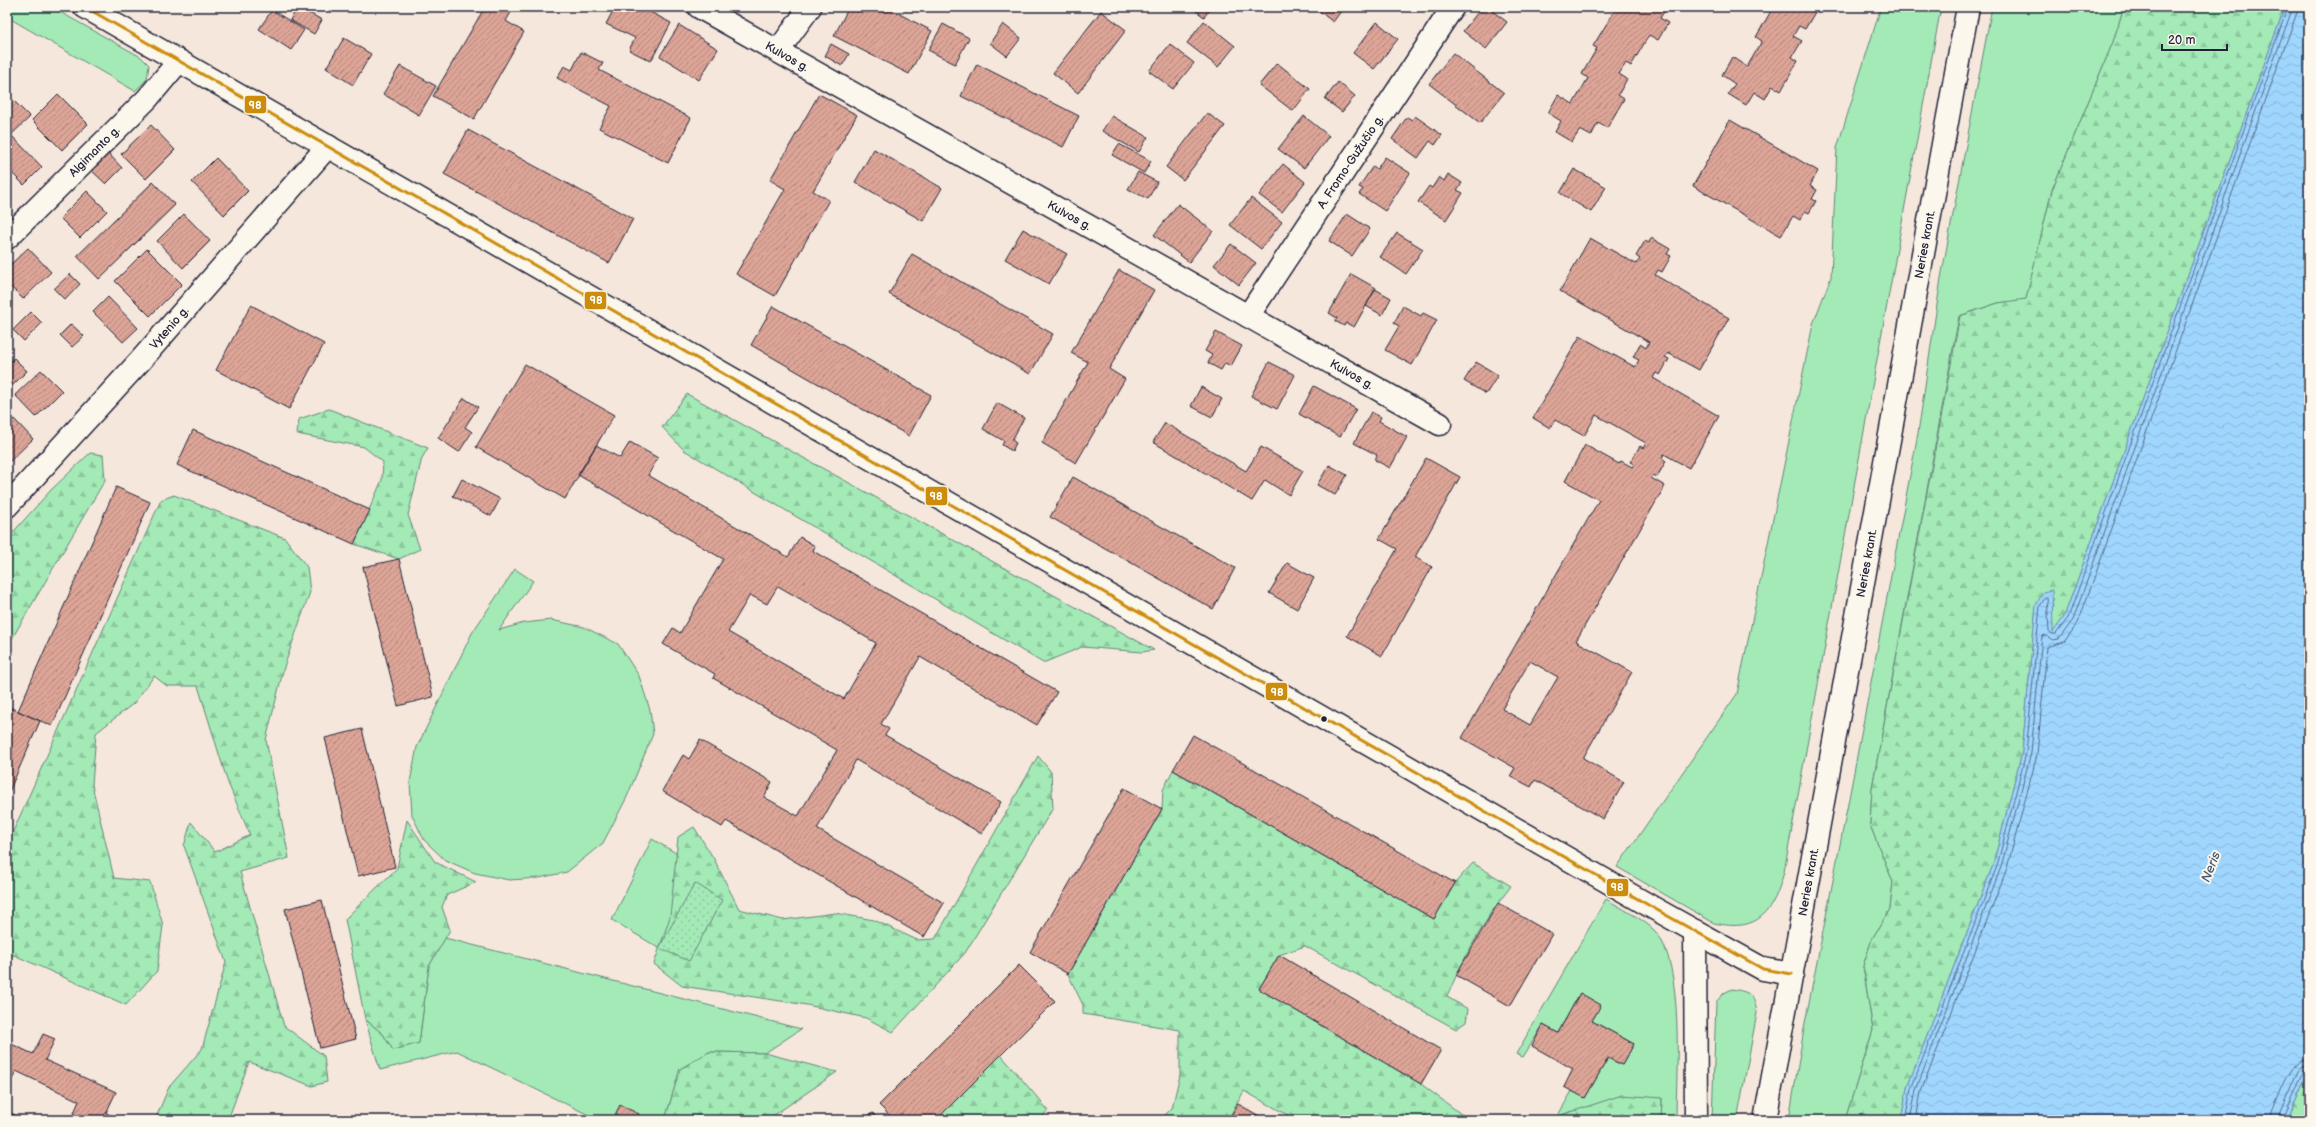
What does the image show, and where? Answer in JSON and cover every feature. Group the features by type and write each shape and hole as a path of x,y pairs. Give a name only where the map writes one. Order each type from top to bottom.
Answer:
{"street":[{"path":"85,7 1695,931 1763,969 1792,974"},
{"name":"Kulvos g.","path":"699,7 1440,424"},
{"path":"778,51 810,7"},
{"name":"A. Fromo-Gužučio g.","path":"1248,316 1453,7"},
{"name":"Neries krant.","path":"1765,1120 1968,7"},
{"name":"Algimanto g.","path":"7,238 147,99 179,61"},
{"name":"Vytenio g.","path":"7,506 135,366 328,146"},
{"path":"1695,931 1696,1120"}],"green space":[{"path":"7,7 51,7 141,57 149,65 147,79 135,91 7,17"},
{"path":"1881,7 1941,7 1784,872 1775,898 1762,916 1753,922 1742,925 1714,923 1617,867 1737,694 1813,324 1831,277 1837,148"},
{"path":"1992,7 2124,7 2113,42 2052,190 2026,300 1998,303 1959,316 1872,788 1870,825 1893,882 1890,909 1872,939 1863,966 1873,1030 1845,1120 1789,1120 1805,1023 1918,433 1941,278"},
{"path":"2124,7 2285,7 2064,617 2053,633 2036,605 2022,752 1993,865 1907,1088 1901,1120 1845,1120 1873,1030 1863,966 1872,939 1890,909 1893,882 1870,825 1872,788 1960,316 1998,303 2026,299 2052,190 2113,42"},
{"path":"687,394 1154,650 1142,652 1082,647 1043,663 684,450 662,427"},
{"path":"329,409 428,448 422,458 408,515 420,549 399,559 354,544 382,480 383,462 364,447 297,434 299,419"},
{"path":"90,453 103,455 105,480 7,647 7,539 51,490"},
{"path":"174,495 285,538 307,567 310,592 284,667 266,740 289,858 240,872 284,1026 324,1056 327,1082 312,1086 249,1062 228,1120 155,1120 169,1087 202,1049 226,962 184,846 191,822 215,852 250,835 228,783 198,686 167,686 154,676 134,703 96,733 92,785 114,878 150,882 163,925 157,971 126,1005 14,955 7,958 7,845 161,500"},
{"path":"515,569 533,581 499,630 524,623 551,620 584,627 618,644 639,676 650,710 653,734 627,797 603,843 567,872 539,878 509,880 475,873 445,860 424,840 412,815 410,782 417,747 472,633"},
{"path":"1038,756 1051,772 1053,808 965,953 893,1032 866,1018 807,1005 682,986 654,964 670,917 678,837 694,827 714,859 739,909 783,920 835,913 874,920 917,940 935,939"},
{"path":"1173,770 1434,919 1455,883 1473,863 1511,886 1475,939 1447,997 1468,1009 1466,1022 1456,1029 1305,946 1279,955 1259,989 1421,1084 1469,1120 1297,1120 1244,1091 1228,1120 1160,1120 1172,1108 1180,1075 1180,1030 1083,1014 1083,1005 1068,974 1162,809 1163,790"},
{"path":"407,820 435,862 476,882 447,895 442,907 450,930 429,966 419,1043 393,1050 383,1034 365,1019 345,919 397,868"},
{"path":"652,839 703,869 659,948 612,920"},
{"path":"695,883 722,900 689,961 659,948"},
{"path":"1606,899 1639,918 1651,927 1665,947 1671,968 1677,1021 1676,1120 1661,1120 1662,1098 1569,1112 1557,1117 1572,1091 1585,1098 1608,1058 1622,1065 1634,1044 1592,1021 1580,993 1558,1033 1543,1025 1523,1057 1516,1054"},
{"path":"445,938 801,1029 765,1053 709,1052 680,1069 665,1120 599,1120 457,1051 380,1070 365,1019 383,1034 393,1050 419,1043 429,966"},
{"path":"1732,989 1743,991 1750,995 1753,998 1757,1013 1737,1120 1712,1120 1716,1002 1724,993"},
{"path":"709,1052 765,1053 837,1072 767,1120 665,1120 680,1069"},
{"path":"1001,1055 1048,1110 1040,1120 936,1120"},
{"path":"2309,1070 2309,1120 2286,1120"},
{"path":"1622,1095 1662,1098 1661,1120 1547,1120"}],"water":[{"name":"Neris","path":"2285,7 2309,7 2309,1070 2286,1120 1901,1120 1907,1088 1993,865 2022,752 2036,605 2043,592 2052,590 2053,632 2064,617"}],"building":[{"path":"298,7 322,20 314,34 290,20"},
{"path":"472,7 514,7 506,21 524,32 474,119 433,96 482,12"},
{"path":"615,7 641,7 671,23 651,61 629,50 635,38 606,24"},
{"path":"849,7 886,7 932,31 909,74 834,36"},
{"path":"1191,7 1212,7 1204,17"},
{"path":"1314,7 1344,7 1333,22"},
{"path":"1482,7 1487,7 1507,22 1486,49 1463,31"},
{"path":"1617,7 1667,7 1660,18 1668,23 1658,40 1649,35 1631,66 1626,63 1619,74 1627,79 1618,95 1624,99 1607,128 1598,123 1591,136 1580,130 1572,142 1555,132 1561,121 1548,113 1558,95 1573,104 1588,78 1582,74 1597,48 1593,46"},
{"path":"1768,7 1818,7 1805,29 1799,26 1793,36 1802,41 1792,57 1798,61 1781,91 1772,86 1765,99 1754,92 1746,105 1728,94 1735,84 1722,75 1732,57 1747,67 1762,41 1756,37 1771,11 1767,9"},
{"path":"272,10 304,30 291,50 259,29"},
{"path":"1101,11 1126,30 1078,93 1053,73"},
{"path":"1204,21 1235,46 1218,67 1187,43"},
{"path":"1377,22 1398,39 1374,69 1353,53"},
{"path":"943,24 969,38 955,64 928,50"},
{"path":"1003,24 1021,38 1007,56 990,43"},
{"path":"679,25 718,49 699,80 660,56"},
{"path":"344,38 371,54 353,85 326,68"},
{"path":"831,44 849,54 842,66 825,56"},
{"path":"1170,44 1194,63 1173,89 1149,71"},
{"path":"581,52 603,63 599,70 691,118 668,163 599,128 611,106 557,78 564,66 572,70"},
{"path":"1453,53 1504,93 1480,123 1429,84"},
{"path":"1277,63 1310,89 1293,111 1259,85"},
{"path":"977,64 1079,116 1063,147 961,96"},
{"path":"400,66 436,86 419,115 383,94"},
{"path":"1338,82 1355,96 1342,112 1325,99"},
{"path":"58,94 88,124 62,150 32,120"},
{"path":"819,94 857,115 813,191 829,200 775,296 736,274 785,189 770,180"},
{"path":"8,95 30,117 11,135 7,131"},
{"path":"1207,113 1225,126 1183,180 1166,167"},
{"path":"1112,116 1148,137 1139,152 1102,131"},
{"path":"1304,116 1329,136 1304,168 1278,149"},
{"path":"1415,116 1442,135 1435,145 1430,141 1418,158 1392,139 1407,117 1412,120"},
{"path":"1730,120 1818,171 1810,186 1817,190 1812,199 1816,201 1809,213 1805,211 1800,220 1793,216 1781,236 1693,186"},
{"path":"151,125 175,150 146,179 121,154"},
{"path":"468,130 633,219 609,263 444,174"},
{"path":"11,135 42,167 24,185 7,168 7,139"},
{"path":"1119,144 1151,161 1144,173 1112,155"},
{"path":"874,149 942,188 923,221 855,182"},
{"path":"107,152 122,168 106,184 90,169"},
{"path":"1385,157 1410,173 1385,211 1359,194 1363,189 1359,187 1373,166 1377,169"},
{"path":"216,158 248,191 224,215 192,182"},
{"path":"1283,164 1305,182 1282,212 1259,195"},
{"path":"1574,169 1606,187 1591,212 1560,193"},
{"path":"1138,172 1157,182 1148,199 1128,189"},
{"path":"1448,174 1462,183 1457,190 1463,193 1446,220 1418,202 1429,186 1432,188 1439,177 1444,181"},
{"path":"153,182 175,205 99,279 77,256"},
{"path":"87,191 107,211 80,238 60,218"},
{"path":"1251,198 1282,222 1261,249 1230,225"},
{"path":"1178,204 1213,231 1189,262 1154,235"},
{"path":"184,214 210,241 183,268 157,241"},
{"path":"1347,214 1370,229 1352,256 1329,241"},
{"path":"1023,229 1067,254 1049,284 1005,259"},
{"path":"1397,233 1423,249 1406,274 1380,257"},
{"path":"1590,238 1636,264 1640,259 1636,256 1645,241 1649,243 1651,238 1670,249 1667,254 1671,256 1662,272 1658,270 1655,275 1729,318 1699,370 1668,353 1665,357 1669,359 1660,375 1656,373 1653,378 1719,416 1689,468 1664,454 1662,458 1666,461 1657,477 1653,475 1651,478 1665,486 1576,641 1632,672 1583,758 1624,782 1603,819 1535,780 1531,787 1510,776 1515,768 1462,738 1599,500 1565,481 1585,445 1619,464 1621,461 1632,467 1634,464 1630,462 1640,446 1643,448 1646,443 1596,415 1584,436 1555,420 1550,428 1533,418 1580,336 1635,367 1639,360 1633,357 1640,344 1646,348 1649,342 1560,291","holes":["1530,661 1558,677 1530,725 1502,709"]},
{"path":"1231,244 1256,263 1239,285 1214,265"},
{"path":"28,248 51,272 23,299 7,283 7,268"},
{"path":"147,249 182,284 150,316 115,281"},
{"path":"912,254 1053,334 1030,374 889,294"},
{"path":"1119,270 1154,290 1109,369 1125,379 1076,463 1042,443 1088,362 1071,353"},
{"path":"70,274 80,284 65,300 54,289"},
{"path":"1351,274 1376,288 1354,327 1346,323 1344,326 1335,321 1337,318 1329,313"},
{"path":"1375,289 1391,298 1382,315 1366,306"},
{"path":"108,297 138,328 123,342 93,312"},
{"path":"251,305 324,344 289,409 216,370"},
{"path":"773,306 931,395 909,436 751,345"},
{"path":"1403,306 1421,316 1423,313 1437,320 1412,365 1385,350 1399,326 1394,323"},
{"path":"31,312 42,323 24,341 13,330"},
{"path":"71,324 84,336 72,347 60,335"},
{"path":"1216,332 1242,346 1231,366 1225,363 1221,370 1208,363 1212,355 1205,351"},
{"path":"14,358 27,371 7,391 7,365"},
{"path":"1269,362 1295,375 1277,409 1251,396"},
{"path":"1476,362 1498,375 1486,394 1464,381"},
{"path":"525,364 614,415 565,499 476,447"},
{"path":"41,370 62,391 36,417 15,395"},
{"path":"1314,386 1356,409 1340,437 1299,414"},
{"path":"1201,387 1222,399 1212,417 1191,406"},
{"path":"464,398 478,407 465,427 472,432 459,452 438,438"},
{"path":"997,403 1024,418 1012,440 1016,443 1012,451 1002,445 1004,441 983,429"},
{"path":"1371,412 1381,417 1379,421 1407,437 1390,468 1375,460 1377,455 1354,443"},
{"path":"14,419 33,439 7,464 7,426"},
{"path":"1165,423 1246,471 1261,447 1303,471 1289,495 1265,480 1252,501 1153,442"},
{"path":"193,430 370,510 354,544 177,465"},
{"path":"630,442 658,458 648,475 788,557 800,537 815,546 813,551 1057,692 1037,725 920,657 881,724 889,729 885,735 1001,802 982,834 856,760 817,829 944,903 924,937 726,821 722,827 662,791 683,755 689,759 700,740 772,782 764,797 798,816 837,750 713,678 715,674 663,644 673,628 680,633 723,559 578,475 596,445 620,458","holes":["778,586 876,643 844,699 728,632 750,595 767,604"]},
{"path":"1426,458 1460,477 1415,557 1432,567 1382,656 1347,636 1397,549 1379,539"},
{"path":"1329,465 1347,475 1335,495 1317,485"},
{"path":"1073,477 1235,568 1213,609 1050,517"},
{"path":"462,479 500,499 491,516 453,496"},
{"path":"116,487 150,502 52,726 18,711"},
{"path":"399,559 433,697 398,706 363,567"},
{"path":"1287,563 1314,578 1297,609 1269,593"},
{"path":"7,706 40,721 7,796"},
{"path":"362,729 395,867 358,876 325,738"},
{"path":"1193,735 1455,883 1434,919 1173,770"},
{"path":"1124,788 1162,809 1068,974 1030,952"},
{"path":"322,900 356,1039 320,1048 285,909"},
{"path":"1498,903 1552,934 1510,1006 1456,975"},
{"path":"1279,955 1441,1050 1421,1084 1259,989"},
{"path":"1019,965 1055,1001 936,1120 894,1120 879,1105"},
{"path":"1580,993 1601,1005 1592,1021 1634,1044 1622,1065 1608,1058 1585,1098 1564,1087 1573,1069 1532,1046 1543,1025 1558,1033"},
{"path":"43,1034 55,1039 45,1060 116,1092 106,1113 122,1120 71,1120 79,1101 16,1071 7,1090 7,1042 33,1054"},
{"path":"1238,1104 1256,1114 1266,1120 1228,1120"},
{"path":"620,1105 639,1114 637,1120 627,1120 615,1115"},
{"path":"7,1111 17,1116 14,1120 7,1120"},
{"path":"873,1113 877,1120 860,1120"}],"transit line":[{"name":"98","path":"85,7 1657,910 1763,969 1792,974"}]}
